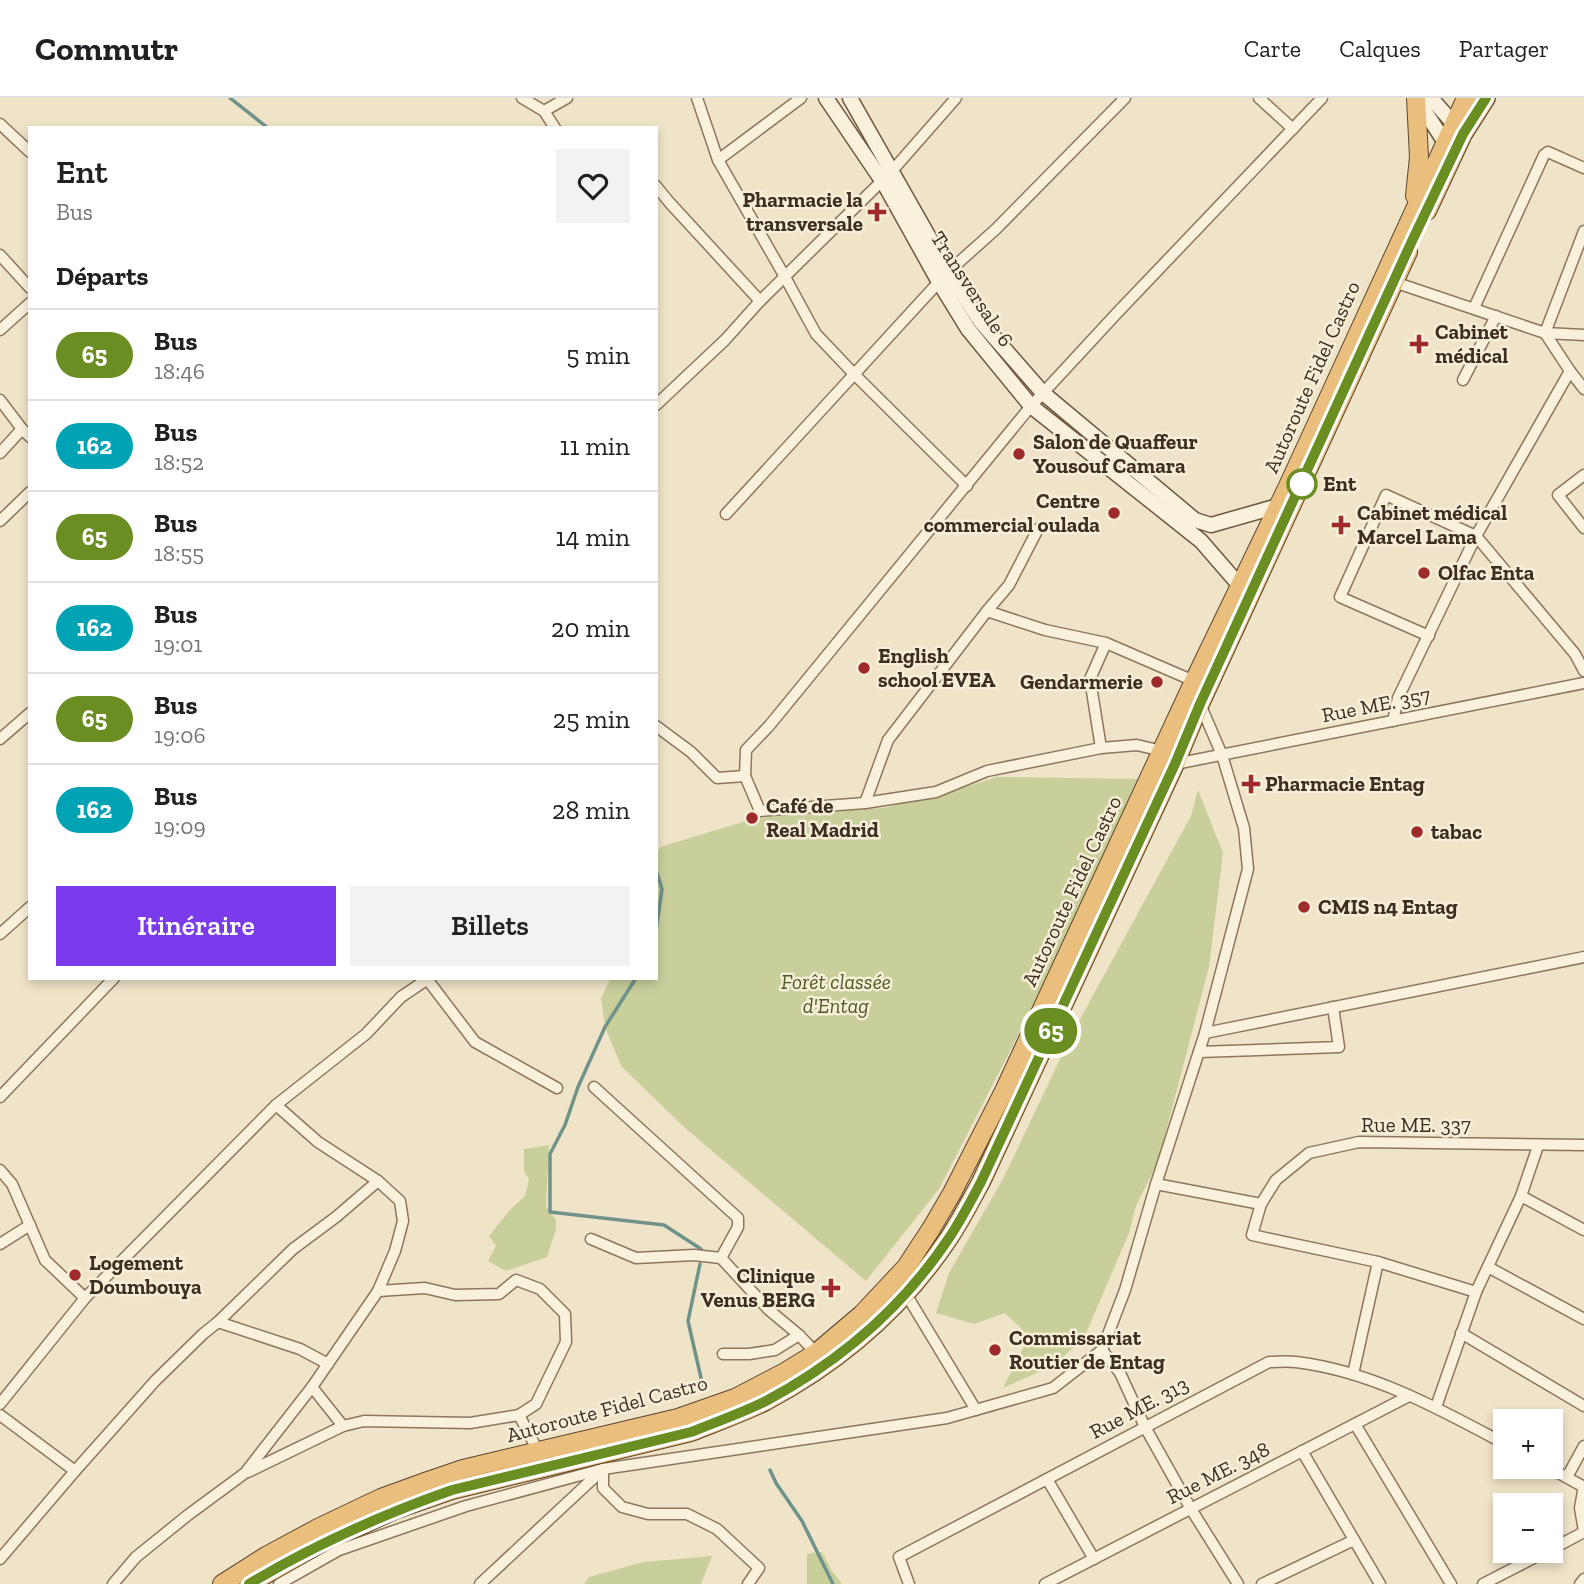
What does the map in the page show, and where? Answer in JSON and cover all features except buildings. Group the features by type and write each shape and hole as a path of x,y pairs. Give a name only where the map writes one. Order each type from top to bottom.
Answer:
{"highway":[{"path":"1413,215 1419,157 1416,98"},
{"name":"Autoroute Fidel Castro","path":"222,1584 266,1556 381,1498 463,1469 630,1430 690,1414 735,1398 816,1353 862,1314 906,1267 938,1217 1004,1091 1194,681 1246,589 1394,282 1458,129 1466,98"},
{"name":"Autoroute Fidel Castro","path":"1458,129 1486,98"},
{"name":"Autoroute Fidel Castro","path":"249,1584 316,1546 397,1509 452,1490 601,1461 730,1417 765,1401 811,1374 865,1335 906,1294 949,1238 981,1182 1175,764 1278,506 1382,278 1450,149"}],"main road":[{"name":"Transversale 6","path":"826,98 887,176"},
{"name":"Transversale 6","path":"850,98 887,176 944,277 968,329 1031,406 1200,541 1246,589"},
{"path":"1416,98 1450,149"},
{"path":"1431,98 1458,129"},
{"name":"Transversale 6","path":"944,277 1043,393 1195,520 1211,525 1278,506"}],"street":[{"path":"522,98 544,111 554,126"},
{"path":"544,111 567,98"},
{"path":"697,98 718,160 816,334 967,486"},
{"path":"718,160 801,98"},
{"path":"658,403 725,340 760,301 887,176 956,98"},
{"path":"726,514 944,277 996,229 1125,98"},
{"path":"1259,98 1293,128"},
{"path":"1162,751 1137,745 1101,748 987,771 936,792 865,803 760,811 745,776 746,750 769,726 1031,406 1322,98"},
{"path":"0,124 28,150"},
{"path":"1474,308 1544,155 1548,152 1584,169"},
{"path":"658,188 760,301"},
{"path":"1545,333 1584,231"},
{"path":"0,255 28,286"},
{"path":"1394,282 1545,333 1584,335"},
{"path":"0,330 28,305"},
{"path":"1463,380 1496,316"},
{"path":"1545,333 1584,389"},
{"path":"1393,721 1398,698 1476,536 1570,371"},
{"path":"0,400 26,433 0,453"},
{"path":"1584,475 1558,495 1584,528"},
{"path":"0,521 28,494"},
{"path":"1429,636 1340,597 1386,495 1476,536 1579,651 1584,671"},
{"path":"865,803 888,740 1009,585 1038,529"},
{"path":"987,611 1045,630 1106,643 1194,681"},
{"path":"1101,748 1090,679 1106,643"},
{"name":"Rue ME. 357","path":"1175,764 1584,683"},
{"path":"285,1582 339,1550 601,1461 947,1418 1053,1388 1102,1350 1125,1290 1205,1033 1248,869 1244,828 1222,755 1200,704"},
{"path":"0,739 28,715"},
{"path":"658,727 691,752 717,778 745,776"},
{"path":"0,934 28,909"},
{"path":"1205,1033 1584,957"},
{"path":"0,1097 112,980"},
{"path":"0,1404 85,1298 276,1105 366,1034 401,997 426,980"},
{"path":"429,980 475,1042 557,1088"},
{"path":"1199,1052 1339,1047 1333,1007"},
{"path":"594,1087 738,1218 738,1227 721,1258"},
{"path":"245,1473 313,1387 378,1291 395,1251 403,1221 400,1201 378,1181 318,1142 276,1105"},
{"name":"Rue ME. 337","path":"1378,1262 1252,1235 1261,1204 1276,1180 1309,1153 1359,1142 1584,1145"},
{"path":"1436,1407 1476,1292 1521,1196 1538,1146"},
{"path":"0,1170 12,1184 45,1260 85,1298"},
{"path":"0,1559 155,1381 293,1249 378,1181"},
{"path":"1156,1184 1261,1204"},
{"path":"1521,1196 1584,1230"},
{"path":"0,1244 30,1224"},
{"path":"591,1239 636,1258 694,1255 721,1258 769,1310 816,1353"},
{"path":"1353,1374 1378,1262 1476,1292"},
{"path":"1488,1267 1584,1319"},
{"path":"113,1584 136,1557 245,1473 343,1426 365,1421 470,1423 519,1416 536,1404 566,1342 565,1314 540,1289 516,1280 499,1294 455,1295 425,1288 378,1291"},
{"path":"906,1294 976,1410"},
{"path":"218,1322 300,1349 328,1364"},
{"path":"1461,1334 1584,1406"},
{"path":"723,1354 775,1350 799,1335"},
{"path":"1102,1350 1120,1373 1145,1427 1238,1584"},
{"name":"Rue ME. 313","path":"909,1584 898,1557 1269,1362 1296,1362 1353,1374 1436,1407 1493,1438"},
{"path":"313,1387 343,1426"},
{"name":"Rue ME. 348","path":"1045,1584 1409,1396"},
{"path":"0,1415 75,1471"},
{"path":"519,1416 538,1451"},
{"path":"1355,1424 1451,1584"},
{"path":"1567,1477 1584,1446"},
{"path":"1302,1451 1380,1584"},
{"path":"480,1584 601,1461"},
{"path":"601,1461 603,1488 622,1507 648,1514 687,1514 717,1529 759,1568 748,1584"},
{"path":"1563,1475 1584,1487 1580,1508 1584,1532 1563,1543"},
{"path":"1047,1479 1094,1559"},
{"path":"1262,1584 1354,1540"},
{"path":"1483,1584 1524,1563"},
{"path":"1580,1584 1584,1579"}],"green space":[{"name":"Forêt classée d'Entag","path":"997,777 1150,779 939,1189 866,1281 685,1128 621,1066 605,1027 601,998 610,980 658,980 660,847 756,818 883,808 936,796"},
{"path":"1198,790 1223,853 1209,967 1158,1162 1136,1206 1129,1233 1084,1338 1054,1365 1003,1388 1029,1336 1005,1313 974,1324 936,1313 949,1273 1004,1177 1072,1034 1191,816"},
{"path":"549,1145 546,1206 556,1220 556,1229 547,1257 506,1271 488,1261 496,1246 489,1236 525,1196 529,1180 524,1171 524,1149"},
{"path":"822,1552 842,1584 807,1584 807,1554"},
{"path":"712,1556 701,1584 584,1584 589,1577 644,1562"}],"waterway":[{"path":"230,98 265,126"},
{"path":"658,876 662,889 658,917"},
{"path":"635,980 605,1027 578,1087 565,1125 550,1154 550,1212 664,1225 701,1249"},
{"path":"700,1264 688,1321 704,1391"},
{"path":"770,1470 802,1521 833,1584"}],"bus line":[{"name":"65","path":"249,1584 316,1546 397,1509 434,1496 691,1432 730,1417 765,1401 811,1374 865,1335 906,1294 949,1238 981,1182 1175,764 1412,241 1463,134 1486,98"}],"place":[{"name":"Pharmacie la transversale","path":"877,212"},
{"name":"Cabinet médical","path":"1419,344"},
{"name":"Salon de Quaffeur Yousouf Camara","path":"1019,454"},
{"name":"Ent","path":"1302,484"},
{"name":"Centre commercial oulada","path":"1114,513"},
{"name":"Cabinet médical Marcel Lama","path":"1341,525"},
{"name":"Olfac Enta","path":"1424,573"},
{"name":"English school EVEA","path":"864,668"},
{"name":"Gendarmerie","path":"1157,682"},
{"name":"Pharmacie Entag","path":"1251,784"},
{"name":"Café de Real Madrid","path":"752,818"},
{"name":"tabac","path":"1417,832"},
{"name":"CMIS n4 Entag","path":"1304,907"},
{"name":"Logement Doumbouya","path":"75,1275"},
{"name":"Clinique Venus BERG","path":"831,1288"},
{"name":"Commissariat Routier de Entag","path":"995,1350"}]}
